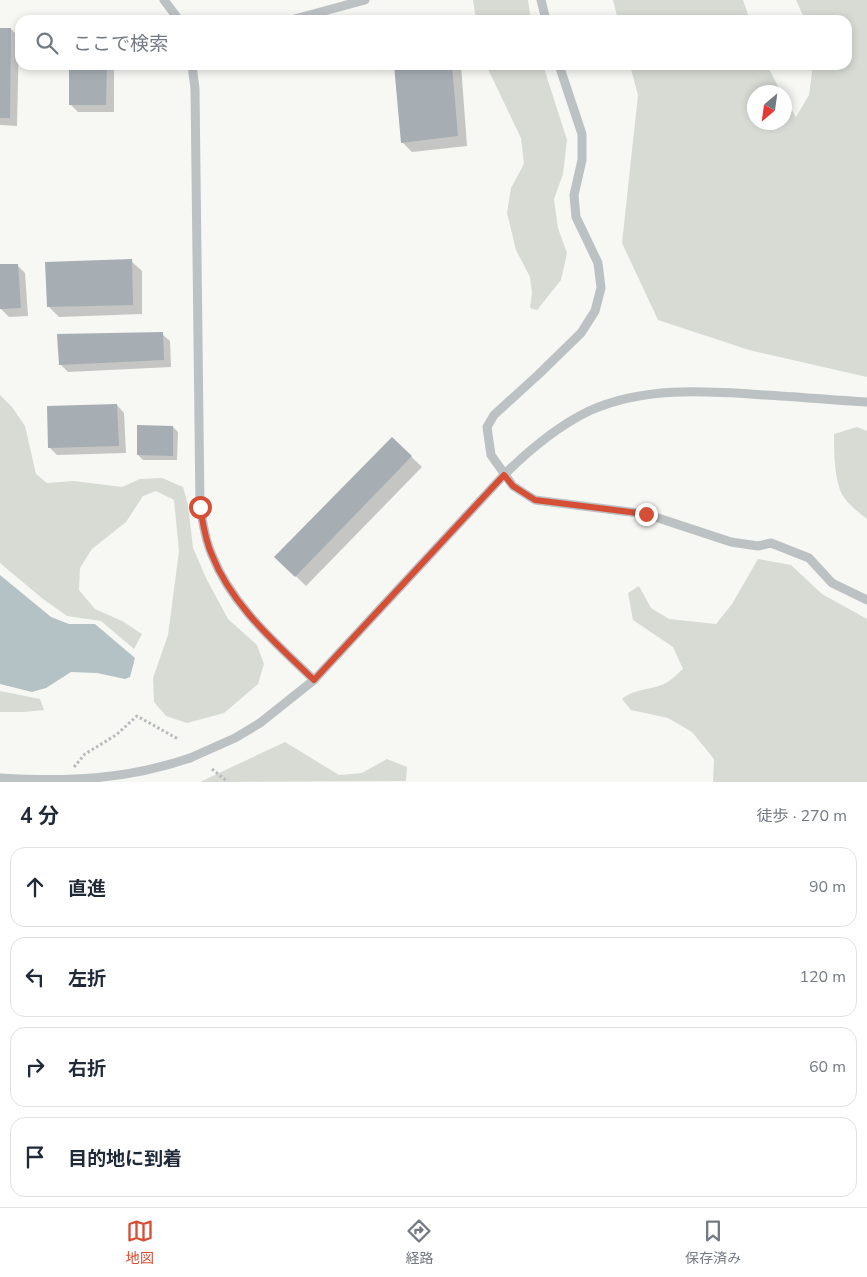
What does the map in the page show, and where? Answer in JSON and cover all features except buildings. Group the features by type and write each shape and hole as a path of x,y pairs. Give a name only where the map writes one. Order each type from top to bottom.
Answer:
{"street":[{"path":"164,0 175,15"},
{"path":"310,15 365,0"},
{"path":"541,0 545,15"},
{"path":"193,70 195,89 200,507 204,529 211,555 234,596 267,635 314,680"},
{"path":"561,70 582,134 582,160 574,196 576,217 598,264 601,288 595,310 581,332 494,415 487,427 491,455 513,486 535,500 646,514 731,542 758,546 772,543 809,558 832,584 867,600"},
{"path":"0,778 38,782 89,780 129,775 190,758 235,738 260,723 314,680 530,449 570,421 589,411 632,398 675,392 708,391 867,402"}],"path":[{"path":"62,781 85,754 116,735 137,716 178,739"},
{"path":"212,769 228,782"}],"shaded area":[{"path":"473,0 528,0 530,15 475,15"},
{"path":"613,0 743,0 748,15 617,15"},
{"path":"796,0 867,0 867,377 749,350 658,320 622,243 638,95 631,70 770,70 777,85 747,85 747,130 792,130 792,110 796,117 809,95 812,70 852,70 852,15 803,15"},
{"path":"488,70 545,70 567,140 563,174 554,199 558,228 567,253 561,280 537,310 530,308 532,293 530,277 516,250 507,213 511,188 524,164 521,138"},
{"path":"0,395 12,407 25,426 36,474 47,483 74,481 122,487 140,479 162,478 183,487 188,505 193,548 207,580 228,619 257,645 264,664 258,684 224,713 187,723 166,716 154,702 153,678 168,635 179,551 174,500 156,491 143,496 126,522 92,549 80,568 79,590 95,609 122,621 142,634 134,649 101,621 67,616 43,599 0,563"},
{"path":"857,427 867,431 867,519 842,494 835,469 834,434"},
{"path":"758,559 791,565 822,594 867,619 867,782 713,782 714,759 692,732 668,718 631,710 622,699 636,691 664,684 683,669 673,647 633,620 628,593 639,586 651,608 669,619 716,624 732,604"},
{"path":"0,575 51,617 69,624 95,624 135,658 130,677 125,679 97,673 71,672 46,688 32,692 0,684"},
{"path":"0,691 40,699 44,710 0,712"},
{"path":"285,742 339,775 362,773 387,759 407,767 406,781 200,782"}],"route":[{"path":"200,507 211,555 234,596 267,635 314,680 504,475 513,486 535,500 646,514"}]}
